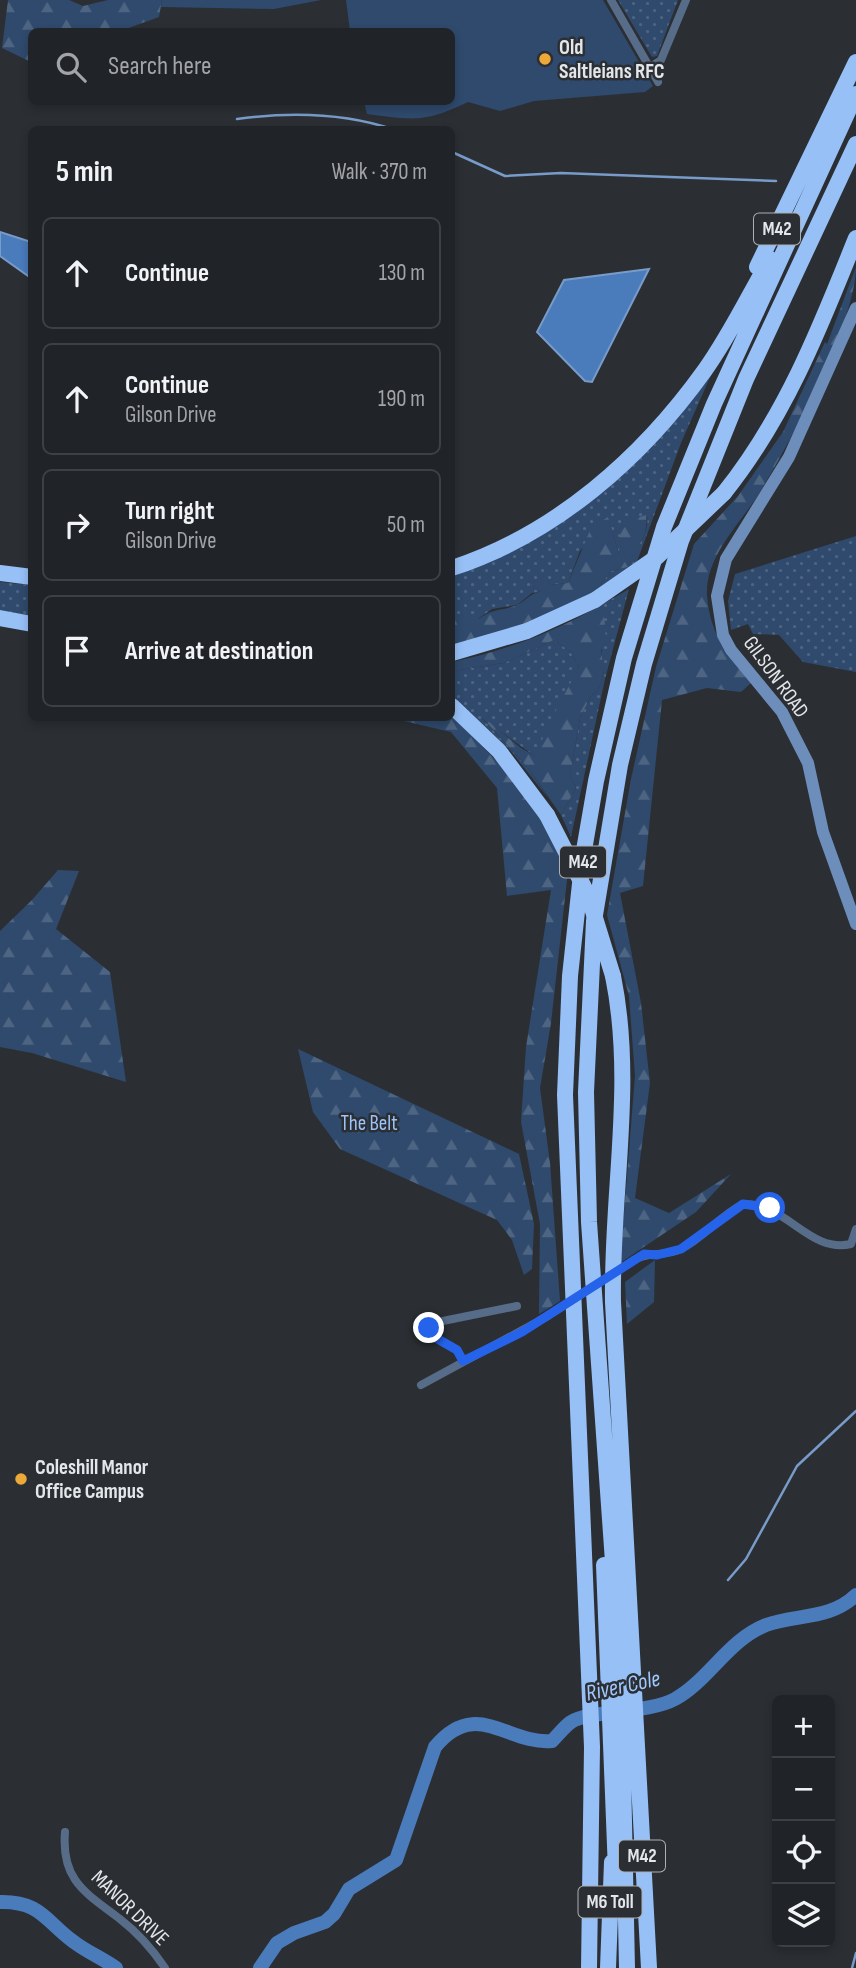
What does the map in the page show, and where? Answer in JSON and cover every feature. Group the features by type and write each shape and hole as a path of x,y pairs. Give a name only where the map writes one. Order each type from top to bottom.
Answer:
{"highway":[{"name":"M42","path":"688,391 768,245 856,62"},
{"name":"M42","path":"589,1968 592,1746 565,1095 570,976 582,867 596,781 624,658 664,527 714,404 856,94"},
{"name":"M42","path":"621,1675 589,1223 586,1092 594,921 620,765 644,664 681,541 746,379 856,144"},
{"path":"455,567 511,542 579,501 636,452 706,368 814,183"},
{"path":"455,652 527,631 595,600 657,557 724,493 761,443 793,387 856,239"},
{"path":"0,573 28,576"},
{"path":"0,618 28,623"},
{"name":"M42","path":"455,709 499,751 547,815 588,895 613,976 624,1063 613,1226 613,1302 627,1968"},
{"name":"M42","path":"613,1835 623,1745"},
{"name":"M42","path":"623,1745 649,1968"},
{"path":"613,1835 620,1968"},
{"name":"M6 Toll","path":"608,1968 613,1835"}],"main road":[{"name":"GILSON ROAD","path":"856,308 789,457 726,559 717,596 723,635 731,650 782,712 808,763 823,832 856,924"}],"street":[{"path":"611,0 658,82"},
{"path":"650,67 661,60 686,0"},
{"path":"421,1385 548,1316 644,1254 657,1255 681,1249 743,1204 770,1208 808,1236 836,1248 851,1244 856,1229"},
{"path":"463,1361 457,1350 429,1334 433,1323 517,1306"},
{"name":"MANOR DRIVE","path":"65,1832 65,1861 71,1875 89,1898 120,1919 152,1950 165,1968"}],"green space":[{"path":"8,0 69,0 83,6 108,0 162,0 159,17 128,28 28,28 28,61 2,48"},
{"path":"162,0 321,0 274,9 161,7"},
{"name":"Old Saltleians RFC","path":"346,0 603,0 653,86 645,92 534,101 500,111 468,102 429,117 397,118 367,114 365,105 455,105 455,28 350,28"},
{"path":"618,0 678,0 657,56 652,57"},
{"path":"856,267 845,318 804,414 760,492 718,553 708,581 709,609 716,633 751,683 741,692 707,688 662,700 643,886 620,893 641,1003 650,1083 635,1198 669,1213 731,1174 696,1212 620,1263 635,1076 629,996 607,915 631,779 656,667 694,544 738,496 783,432 825,342 827,344"},
{"path":"707,373 711,375 681,443 636,564 596,590 611,571 628,567 646,530 647,516 620,557 608,518 580,551 568,583 550,585 546,574 530,584 543,591 532,593 517,605 492,609 478,619 455,620 455,575 535,538"},
{"path":"646,515 647,523 644,536 628,567 611,571 596,590 559,612 518,628 455,646 455,619 469,614 479,619 489,613 517,605 534,593 542,591 530,584 546,573 550,585 568,583 591,528 608,517 619,554 620,531 634,519"},
{"path":"856,536 856,672 803,662 779,635 753,634 748,624 731,630 728,601 735,574"},
{"path":"0,582 28,585 28,615 0,610"},
{"path":"629,589 605,679 571,837 561,815 576,788 570,776 580,718 591,696 599,689 604,671 601,661 603,633 598,607"},
{"path":"598,607 603,616 608,642 601,650 604,671 599,689 591,696 580,718 570,776 576,788 561,815 528,768 478,713 521,748 540,759 543,735 579,667 570,651 554,640 504,663 455,671 455,661 527,640"},
{"path":"554,640 570,651 579,667 540,760 482,718 528,768 549,799 510,750 455,698 455,671 504,663"},
{"path":"455,718 511,776 542,819 568,871 551,1023 540,1088 550,1163 560,1301 539,1314 540,1224 521,1122 526,1047 551,890 507,896 497,788 451,732 404,721 455,721"},
{"path":"58,870 79,871 56,929 110,972 126,1082 32,1053 0,1047 0,931"},
{"name":"The Belt","path":"298,1049 519,1154 534,1224 532,1269 524,1275 512,1240 497,1220 340,1149 313,1112"},
{"path":"655,1260 654,1302 627,1324 625,1282"}],"shaded area":[{"path":"0,232 28,241 28,276 0,256"},
{"path":"649,269 592,382 585,381 537,332 564,280"}],"waterway":[{"path":"237,119 277,115 317,116 382,126"},
{"path":"455,153 505,176 561,173 776,181"},
{"path":"728,1580 746,1559 797,1466 856,1411"},
{"name":"River Cole","path":"260,1968 277,1943 294,1933 325,1922 334,1914 349,1889 396,1860 435,1747 450,1733 464,1726 478,1724 521,1737 552,1741 568,1724 580,1718 664,1704 687,1691 729,1650 753,1632 766,1625 824,1613 856,1595"},
{"name":"River Cole","path":"0,1902 25,1905 34,1909 79,1946 116,1968"},
{"path":"852,1968 856,1953"}],"place":[{"name":"Old Saltleians RFC","path":"545,59"},
{"name":"Coleshill Manor Office Campus","path":"21,1479"}],"route":[{"path":"429,1328 429,1334 433,1338 457,1350 463,1361 522,1332 644,1254 657,1255 681,1249 743,1204 755,1203 770,1208"}]}
